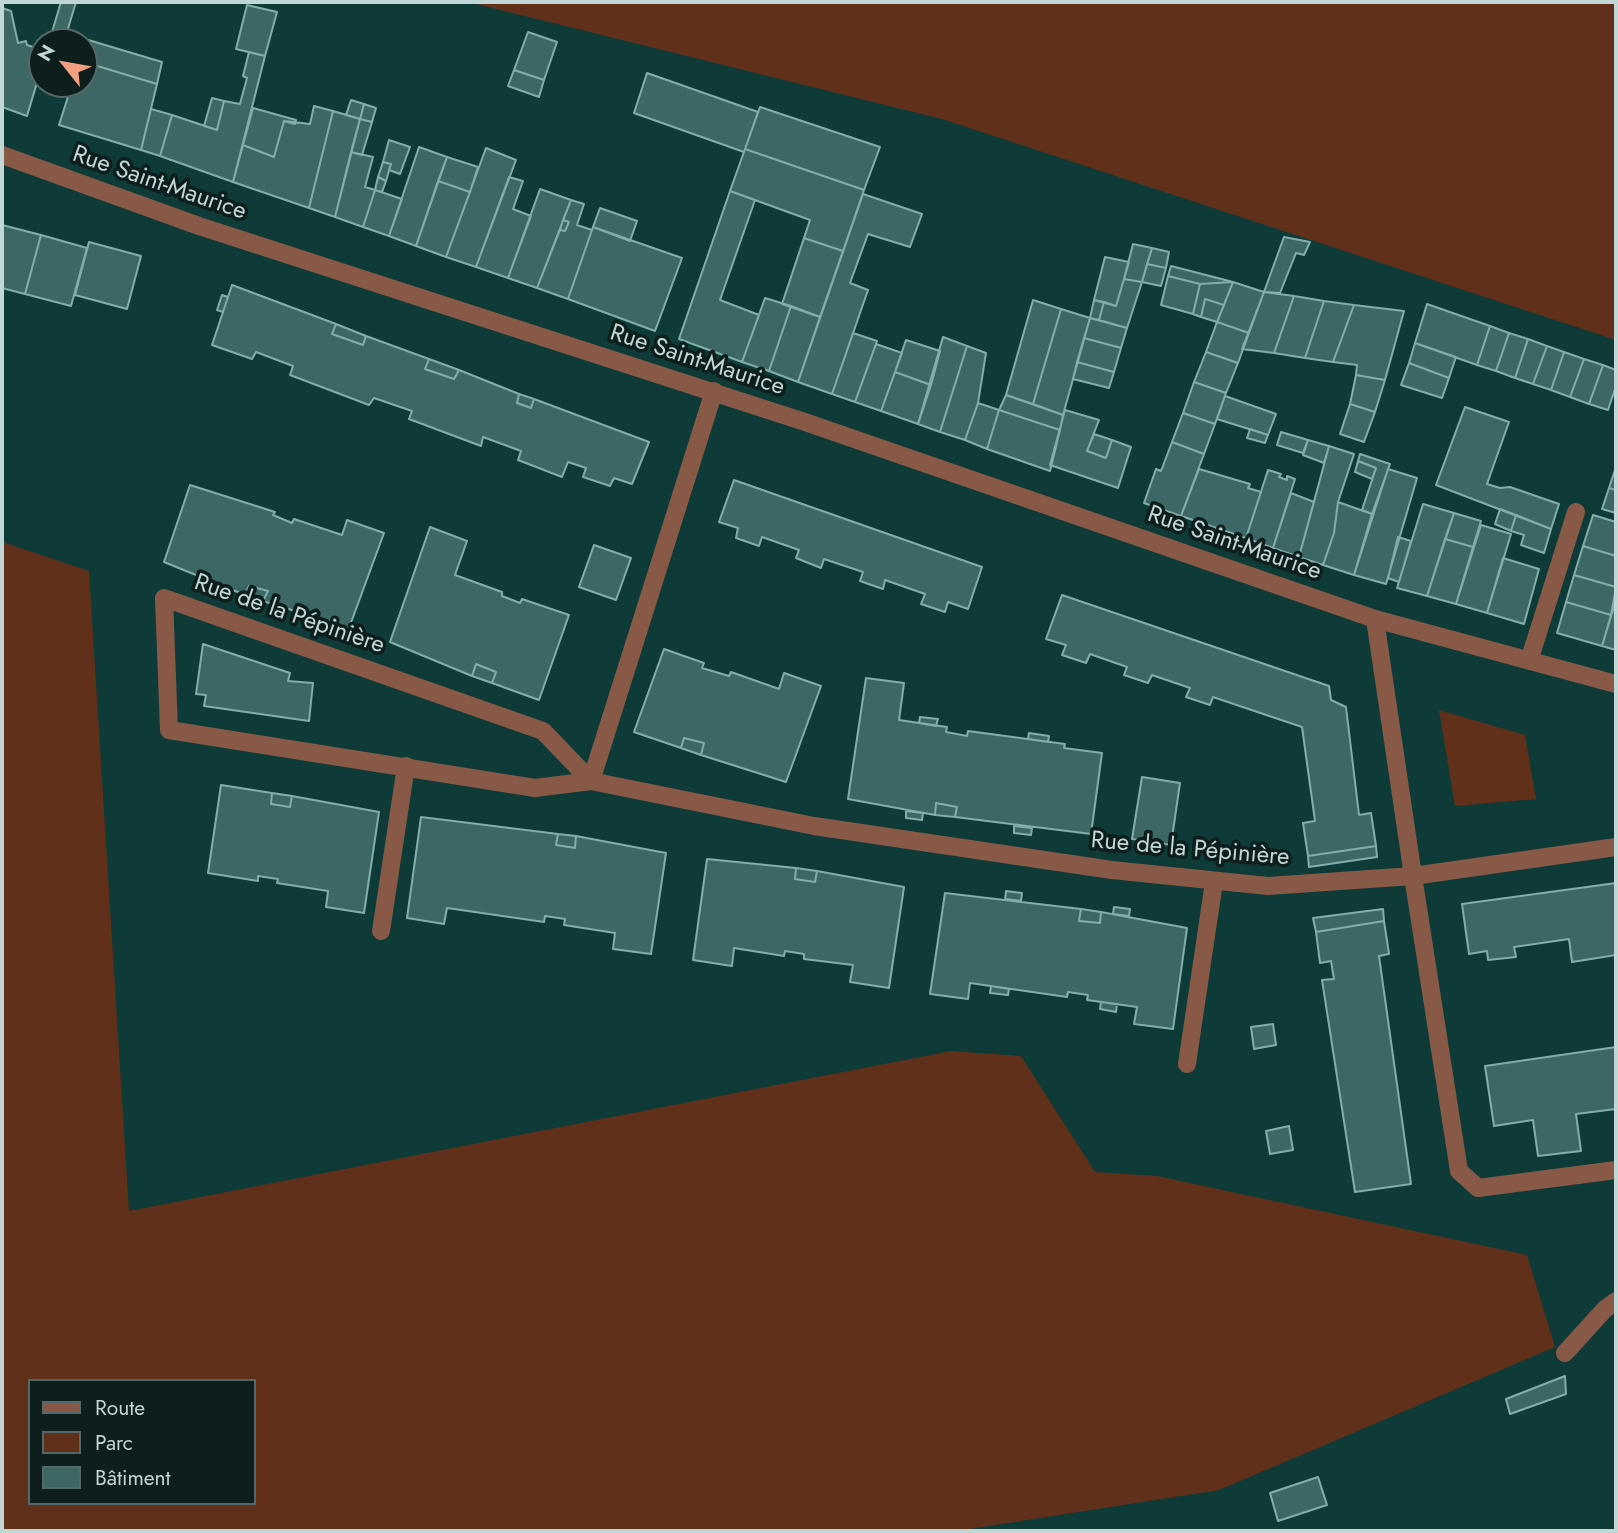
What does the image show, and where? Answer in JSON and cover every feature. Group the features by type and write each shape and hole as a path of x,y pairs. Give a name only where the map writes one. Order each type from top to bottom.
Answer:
{"street":[{"name":"Rue Saint-Maurice","path":"2,155 199,226 714,391 1375,619 1616,684"},
{"path":"591,781 714,391"},
{"path":"1529,661 1576,512"},
{"name":"Rue de la Pépinière","path":"591,781 543,731 164,598 170,730 535,788 591,781 814,826 1214,882 1268,886 1413,876"},
{"path":"1375,619 1459,1171 1478,1188 1616,1170"},
{"path":"381,931 406,766"},
{"path":"1413,876 1616,847"},
{"path":"1187,1064 1214,882"},
{"path":"1565,1353 1605,1309 1616,1301"}],"green space":[{"path":"468,2 1616,2 1616,340 942,119"},
{"path":"2,542 89,571 129,1211 951,1051 1021,1056 1095,1172 1157,1176 1527,1255 1555,1347 1219,1490 957,1531 2,1531"},
{"path":"1439,710 1525,735 1536,799 1455,806"}],"building":[{"path":"61,2 76,2 68,28 53,28"},
{"path":"247,5 277,12 265,56 236,49"},
{"path":"2,8 11,11 18,43 26,41 28,45 28,98 32,98 27,116 2,107"},
{"path":"528,32 557,42 544,80 514,70"},
{"path":"98,43 162,62 157,84 98,66"},
{"path":"249,52 265,56 233,182 160,156 172,115 217,130 224,101 240,104 247,78 243,76"},
{"path":"98,66 157,84 141,150 59,125 68,98 98,98"},
{"path":"514,70 544,80 539,97 508,86"},
{"path":"647,73 758,112 744,152 634,113"},
{"path":"212,98 224,101 217,130 204,126"},
{"path":"351,100 364,104 360,119 346,115"},
{"path":"364,104 376,108 372,122 360,119"},
{"path":"314,106 333,111 309,208 233,182 243,145 274,157 284,121 310,124"},
{"path":"760,107 880,147 864,190 745,149"},
{"path":"253,108 296,120 295,124 284,121 274,157 243,145"},
{"path":"151,109 172,115 160,156 141,150"},
{"path":"333,111 360,119 335,217 309,208"},
{"path":"360,119 372,122 362,155 351,152"},
{"path":"389,140 410,147 400,174 389,170 391,164 383,162"},
{"path":"419,147 447,157 416,246 389,236"},
{"path":"486,148 516,160 476,267 446,257"},
{"path":"745,149 864,190 843,251 804,238 810,220 730,191"},
{"path":"351,152 373,157 365,187 375,190 363,227 335,217"},
{"path":"447,157 478,167 470,192 438,181"},
{"path":"383,162 391,164 386,181 378,177"},
{"path":"378,177 386,181 382,192 375,190"},
{"path":"509,177 523,181 513,209 531,216 508,278 476,267"},
{"path":"438,181 470,192 446,257 416,246"},
{"path":"540,189 571,200 537,288 508,278"},
{"path":"375,190 402,199 389,236 363,227"},
{"path":"730,191 755,200 720,300 759,315 742,362 679,339"},
{"path":"863,194 922,214 910,247 868,234 850,283 868,290 832,394 798,382"},
{"path":"571,200 584,204 577,225 592,230 568,299 537,288 560,230 565,231 569,222 563,220"},
{"path":"600,208 637,221 630,241 593,227"},
{"path":"563,220 569,222 565,231 560,230"},
{"path":"2,225 41,235 25,294 2,288"},
{"path":"593,227 682,258 655,331 568,299"},
{"path":"41,235 87,248 71,306 25,294"},
{"path":"1284,237 1310,242 1304,255 1296,253 1280,293 1264,292"},
{"path":"804,238 843,251 820,317 782,304"},
{"path":"89,242 141,256 127,309 75,295"},
{"path":"1133,244 1152,248 1142,282 1124,279"},
{"path":"1152,248 1169,252 1166,268 1147,264"},
{"path":"1105,257 1129,262 1116,306 1094,300"},
{"path":"1147,264 1166,268 1161,286 1142,282"},
{"path":"1171,266 1233,282 1200,284 1168,276"},
{"path":"1168,276 1200,284 1193,314 1161,305"},
{"path":"1124,279 1142,282 1127,328 1099,320 1104,302 1116,306"},
{"path":"1233,282 1264,292 1249,333 1217,322"},
{"path":"1233,282 1224,305 1205,299 1201,317 1193,314 1200,284"},
{"path":"232,285 336,324 332,334 363,345 366,336 429,359 425,369 454,379 459,370 519,394 517,403 531,408 534,399 649,442 632,484 614,478 610,486 583,477 586,468 568,462 562,477 518,460 521,451 483,437 481,446 409,419 412,411 374,398 369,405 290,375 293,366 256,352 252,359 212,345"},
{"path":"1264,292 1294,296 1274,353 1242,349"},
{"path":"222,295 228,297 223,312 217,310"},
{"path":"1294,296 1324,301 1305,358 1274,353"},
{"path":"765,298 791,306 769,371 742,362"},
{"path":"1205,299 1224,305 1217,322 1201,317"},
{"path":"1033,300 1061,309 1033,404 1006,395"},
{"path":"1094,300 1104,302 1099,320 1090,318"},
{"path":"1324,301 1354,305 1333,362 1305,358"},
{"path":"1427,304 1490,326 1477,365 1415,343"},
{"path":"1354,305 1404,311 1385,380 1356,375 1357,365 1333,362"},
{"path":"791,306 820,317 798,382 769,371"},
{"path":"1061,309 1090,318 1063,415 1033,404"},
{"path":"1090,318 1127,328 1121,348 1084,338"},
{"path":"1217,322 1249,333 1238,363 1206,352"},
{"path":"336,324 366,336 363,345 332,334"},
{"path":"1490,326 1509,333 1496,371 1477,365"},
{"path":"853,333 877,341 855,402 832,394"},
{"path":"1509,333 1528,339 1515,378 1496,371"},
{"path":"943,337 967,346 940,432 918,424"},
{"path":"1084,338 1121,348 1114,372 1077,362"},
{"path":"1528,339 1547,346 1533,384 1515,378"},
{"path":"906,340 940,351 931,385 895,372"},
{"path":"1415,343 1456,357 1449,378 1409,363"},
{"path":"876,344 902,353 881,411 855,402"},
{"path":"967,346 986,353 978,403 965,440 940,432"},
{"path":"1547,346 1564,352 1551,390 1533,384"},
{"path":"1206,352 1238,363 1226,393 1194,382"},
{"path":"1564,352 1584,359 1570,397 1551,390"},
{"path":"429,359 459,370 454,379 425,369"},
{"path":"1584,359 1603,365 1589,404 1570,397"},
{"path":"1077,362 1114,372 1109,388 1073,379"},
{"path":"1409,363 1449,378 1442,398 1401,385"},
{"path":"1603,365 1616,370 1616,386 1608,410 1589,404"},
{"path":"895,372 931,385 918,424 881,411"},
{"path":"1356,375 1385,380 1375,412 1350,404"},
{"path":"1194,382 1226,393 1215,424 1183,413"},
{"path":"519,394 534,399 531,408 517,403"},
{"path":"1006,395 1063,415 1060,430 999,410"},
{"path":"1225,396 1276,414 1268,435 1217,419"},
{"path":"978,403 999,410 987,449 965,440"},
{"path":"1350,404 1375,412 1364,442 1340,434"},
{"path":"1465,407 1509,422 1487,484 1500,488 1510,487 1559,504 1551,529 1436,485"},
{"path":"999,410 1060,430 1050,471 987,449"},
{"path":"1065,410 1099,420 1087,451 1106,458 1112,440 1131,447 1118,488 1050,465"},
{"path":"1183,413 1215,424 1204,454 1172,442"},
{"path":"1250,429 1268,435 1265,443 1247,438"},
{"path":"1281,432 1308,440 1303,453 1277,445"},
{"path":"1094,434 1112,440 1106,458 1087,451"},
{"path":"1308,440 1329,446 1324,463 1303,455"},
{"path":"1172,442 1204,454 1181,516 1144,503 1156,469 1161,471"},
{"path":"1329,446 1354,454 1338,502 1334,533 1323,565 1299,557"},
{"path":"1360,454 1390,464 1372,514 1362,510 1376,468 1358,461"},
{"path":"1358,461 1376,468 1372,479 1355,472"},
{"path":"1199,469 1250,484 1248,488 1261,492 1246,538 1181,516"},
{"path":"1388,469 1417,478 1386,584 1354,575"},
{"path":"1268,470 1281,474 1279,477 1287,480 1287,476 1295,479 1273,548 1246,538"},
{"path":"1616,471 1616,490 1609,488"},
{"path":"734,480 982,567 968,609 948,602 945,612 921,604 925,594 885,580 883,589 860,581 863,572 824,559 821,568 796,558 799,550 762,537 759,546 736,538 738,528 719,522"},
{"path":"190,485 275,512 273,515 292,523 294,519 342,535 347,520 384,533 349,628 263,601 268,591 249,586 245,595 164,562"},
{"path":"1609,488 1616,490 1616,513 1602,509"},
{"path":"1291,493 1314,502 1299,557 1273,548"},
{"path":"1338,502 1372,514 1354,575 1323,565 1334,533"},
{"path":"1423,504 1454,513 1427,596 1397,588"},
{"path":"1500,509 1516,515 1511,531 1495,524"},
{"path":"1454,513 1481,521 1473,547 1445,539"},
{"path":"1516,515 1551,529 1544,553 1521,545 1524,535 1511,531"},
{"path":"1593,515 1616,522 1616,556 1583,546"},
{"path":"1481,525 1511,534 1487,613 1456,604"},
{"path":"430,527 467,541 455,575 502,592 502,596 520,603 522,599 569,615 539,700 492,683 496,672 476,664 472,676 390,642"},
{"path":"1398,537 1411,541 1399,582 1388,578"},
{"path":"1445,539 1473,547 1456,604 1427,596"},
{"path":"594,545 631,558 616,600 579,587"},
{"path":"1583,546 1616,556 1616,587 1574,575"},
{"path":"1503,558 1539,569 1524,624 1487,613"},
{"path":"1574,575 1616,587 1611,615 1566,602"},
{"path":"249,586 268,591 263,601 245,595"},
{"path":"1062,595 1329,686 1331,700 1346,707 1359,815 1371,813 1376,846 1308,856 1303,823 1315,821 1302,727 1213,697 1210,705 1186,697 1190,688 1152,675 1148,683 1124,675 1127,667 1090,654 1086,663 1062,655 1066,645 1046,639"},
{"path":"1616,600 1616,650 1602,646"},
{"path":"1566,602 1611,615 1602,646 1557,633"},
{"path":"203,644 290,673 288,681 313,683 309,721 204,706 206,695 196,694"},
{"path":"664,649 704,663 702,668 729,676 731,672 779,689 784,673 821,686 786,782 701,755 704,743 684,738 681,748 634,732"},
{"path":"476,664 496,672 492,683 472,676"},
{"path":"866,678 904,683 899,720 947,727 946,732 967,736 968,731 1065,744 1064,748 1102,753 1091,834 955,817 957,807 936,803 935,815 848,799"},
{"path":"920,717 938,719 936,726 919,723"},
{"path":"1029,733 1049,736 1048,742 1028,739"},
{"path":"684,738 704,743 701,755 681,748"},
{"path":"1142,777 1180,783 1171,845 1132,839"},
{"path":"221,785 272,793 271,804 290,807 292,796 379,812 364,913 326,907 328,891 277,883 278,879 258,876 258,881 208,873"},
{"path":"272,793 292,796 290,807 271,804"},
{"path":"936,803 957,807 955,817 935,815"},
{"path":"906,811 923,813 922,820 906,818"},
{"path":"421,817 558,834 556,845 575,848 576,836 666,853 651,954 613,949 615,933 564,925 565,919 545,916 544,922 447,908 444,924 407,918"},
{"path":"1014,826 1032,828 1031,835 1014,833"},
{"path":"558,834 576,836 575,848 556,845"},
{"path":"1376,846 1377,857 1309,867 1308,856"},
{"path":"707,859 796,868 795,879 815,882 817,871 904,887 889,988 850,982 853,965 804,959 804,954 785,951 784,956 734,948 732,966 693,960"},
{"path":"796,868 817,871 815,882 795,879"},
{"path":"1616,883 1616,955 1572,962 1569,939 1514,947 1516,957 1488,960 1487,951 1469,954 1462,904"},
{"path":"1006,891 1022,893 1021,901 1005,899"},
{"path":"945,893 1081,909 1079,921 1100,923 1101,912 1187,928 1173,1029 1134,1024 1137,1007 1087,1000 1088,995 1068,992 1067,997 970,983 968,999 930,994"},
{"path":"1114,907 1130,909 1129,916 1113,914"},
{"path":"1081,909 1101,912 1100,923 1079,921"},
{"path":"1383,909 1384,921 1316,932 1313,918"},
{"path":"1384,921 1389,954 1379,956 1411,1184 1355,1192 1322,980 1334,979 1331,961 1320,963 1316,932"},
{"path":"991,986 1009,989 1008,995 990,993"},
{"path":"1101,1002 1117,1004 1116,1012 1100,1009"},
{"path":"1273,1024 1276,1045 1254,1049 1251,1027"},
{"path":"1616,1047 1616,1109 1576,1114 1581,1151 1538,1156 1533,1120 1494,1126 1485,1066"},
{"path":"1289,1126 1293,1150 1270,1154 1266,1131"},
{"path":"1565,1376 1566,1394 1510,1414 1506,1399"},
{"path":"1318,1477 1327,1505 1278,1521 1270,1493"}]}
